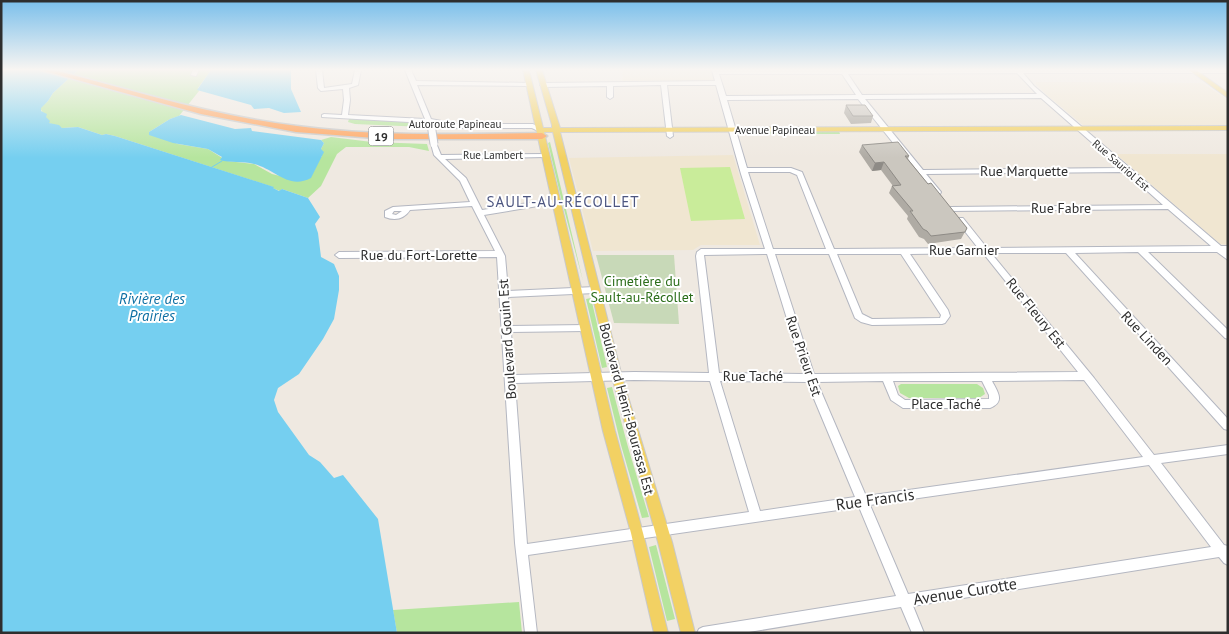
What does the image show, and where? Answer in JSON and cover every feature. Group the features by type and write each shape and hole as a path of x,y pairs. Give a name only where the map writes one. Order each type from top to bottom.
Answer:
{"highway":[{"name":"Autoroute Papineau","path":"187,100 303,123 378,130 541,133"}],"main road":[{"name":"Boulevard Henri-Bourassa Est","path":"532,100 614,449 638,533 661,633"},
{"name":"Boulevard Henri-Bourassa Est","path":"547,100 617,377 661,530 688,633"},
{"name":"Avenue Papineau","path":"541,133 669,134 1080,128 1228,128"},
{"name":"Avenue Papineau","path":"890,132 1087,135 1228,134"}],"street":[{"path":"345,117 347,100"},
{"name":"Boulevard Gouin Est","path":"420,100 430,122 434,144 439,157 459,175 500,254 522,550 531,633"},
{"path":"666,100 669,134"},
{"name":"Rue Prieur Est","path":"722,100 810,377 918,633"},
{"name":"Rue Fleury Est","path":"862,100 1087,376 1226,553"},
{"name":"Rue Sauriol Est","path":"1048,100 1228,257"},
{"name":"Avenue Papineau","path":"324,116 430,122 457,126 533,126 541,133"},
{"name":"Rue Lambert","path":"439,157 546,155"},
{"path":"744,170 791,170 799,174 858,316 872,322 942,321 946,316 945,312 903,250"},
{"name":"Rue Marquette","path":"921,172 1128,170"},
{"path":"480,213 556,201"},
{"path":"407,209 465,205 474,202"},
{"name":"Rue Fabre","path":"951,209 1171,208"},
{"path":"1140,249 1228,336"},
{"name":"Rue Garnier","path":"701,252 1228,249"},
{"name":"Rue Linden","path":"1067,250 1228,426"},
{"path":"701,252 714,376 756,516"},
{"name":"Rue du Fort-Lorette","path":"338,255 500,254"},
{"path":"504,294 595,290"},
{"path":"506,330 586,328"},
{"name":"Rue Taché","path":"509,379 714,376 986,378 1087,376"},
{"name":"Place Taché","path":"887,378 894,397 904,404 990,404 995,398 986,378"},
{"name":"Rue Francis","path":"522,550 1228,449"},
{"name":"Avenue Curotte","path":"703,633 1226,553"}],"shaded area":[{"path":"1052,100 1228,100 1228,125 1083,125"},
{"path":"1116,154 1228,154 1228,245 1220,244"},
{"path":"733,155 760,245 701,245 693,250 593,251 569,158"}],"green space":[{"path":"192,100 179,116 170,119 149,132 178,144 208,149 227,161 254,164 272,174 300,181 314,171 322,156 321,149 324,143 321,140 331,137 372,142 427,144 429,151 409,147 346,147 337,154 321,186 308,198 282,189 280,191 273,187 115,136 102,135 78,127 62,128 49,123 40,108 48,101"},
{"path":"349,119 423,123 424,127 355,124 348,122"},
{"path":"839,131 840,134 740,134 739,132"},
{"path":"550,142 583,281 561,198 548,143"},
{"path":"730,167 745,219 691,221 680,168"},
{"name":"Cimetière du Sault-au-Récollet","path":"596,255 674,255 679,324 614,323"},
{"path":"591,298 607,367 602,368 586,299"},
{"path":"901,384 977,384 983,388 985,394 979,398 909,398 900,393 898,386"},
{"path":"612,387 649,517 642,518 621,445 607,388"},
{"path":"656,545 675,619 667,621 649,547"},
{"path":"519,602 522,633 397,633 393,610"}],"water":[{"name":"Rivière des Prairies","path":"1,100 49,100 41,108 41,111 47,114 46,117 50,121 49,123 59,125 62,128 78,127 102,135 115,136 274,187 279,191 282,189 308,198 320,217 315,224 321,257 334,264 339,276 339,290 334,319 323,339 299,374 278,388 274,400 278,412 309,455 320,462 334,478 343,475 378,519 397,633 1,633"},
{"path":"232,100 296,100 301,112 284,113 269,108 254,109 251,105"},
{"path":"181,115 235,129 251,128 252,131 321,140 324,143 321,149 324,152 311,178 295,182 254,164 220,160 222,157 208,149 173,143 149,135 149,132 170,119"}],"building":[{"path":"846,105 865,105 873,116 853,116"},
{"path":"898,142 909,156 905,156 928,184 931,183 967,228 965,232 931,236 923,229 910,211 913,211 892,186 901,185 884,162 875,163 862,145"}],"waterway":[{"path":"212,167 222,161"}],"district":[{"name":"SAULT-AU-RÉCOLLET","path":"563,201"}]}
